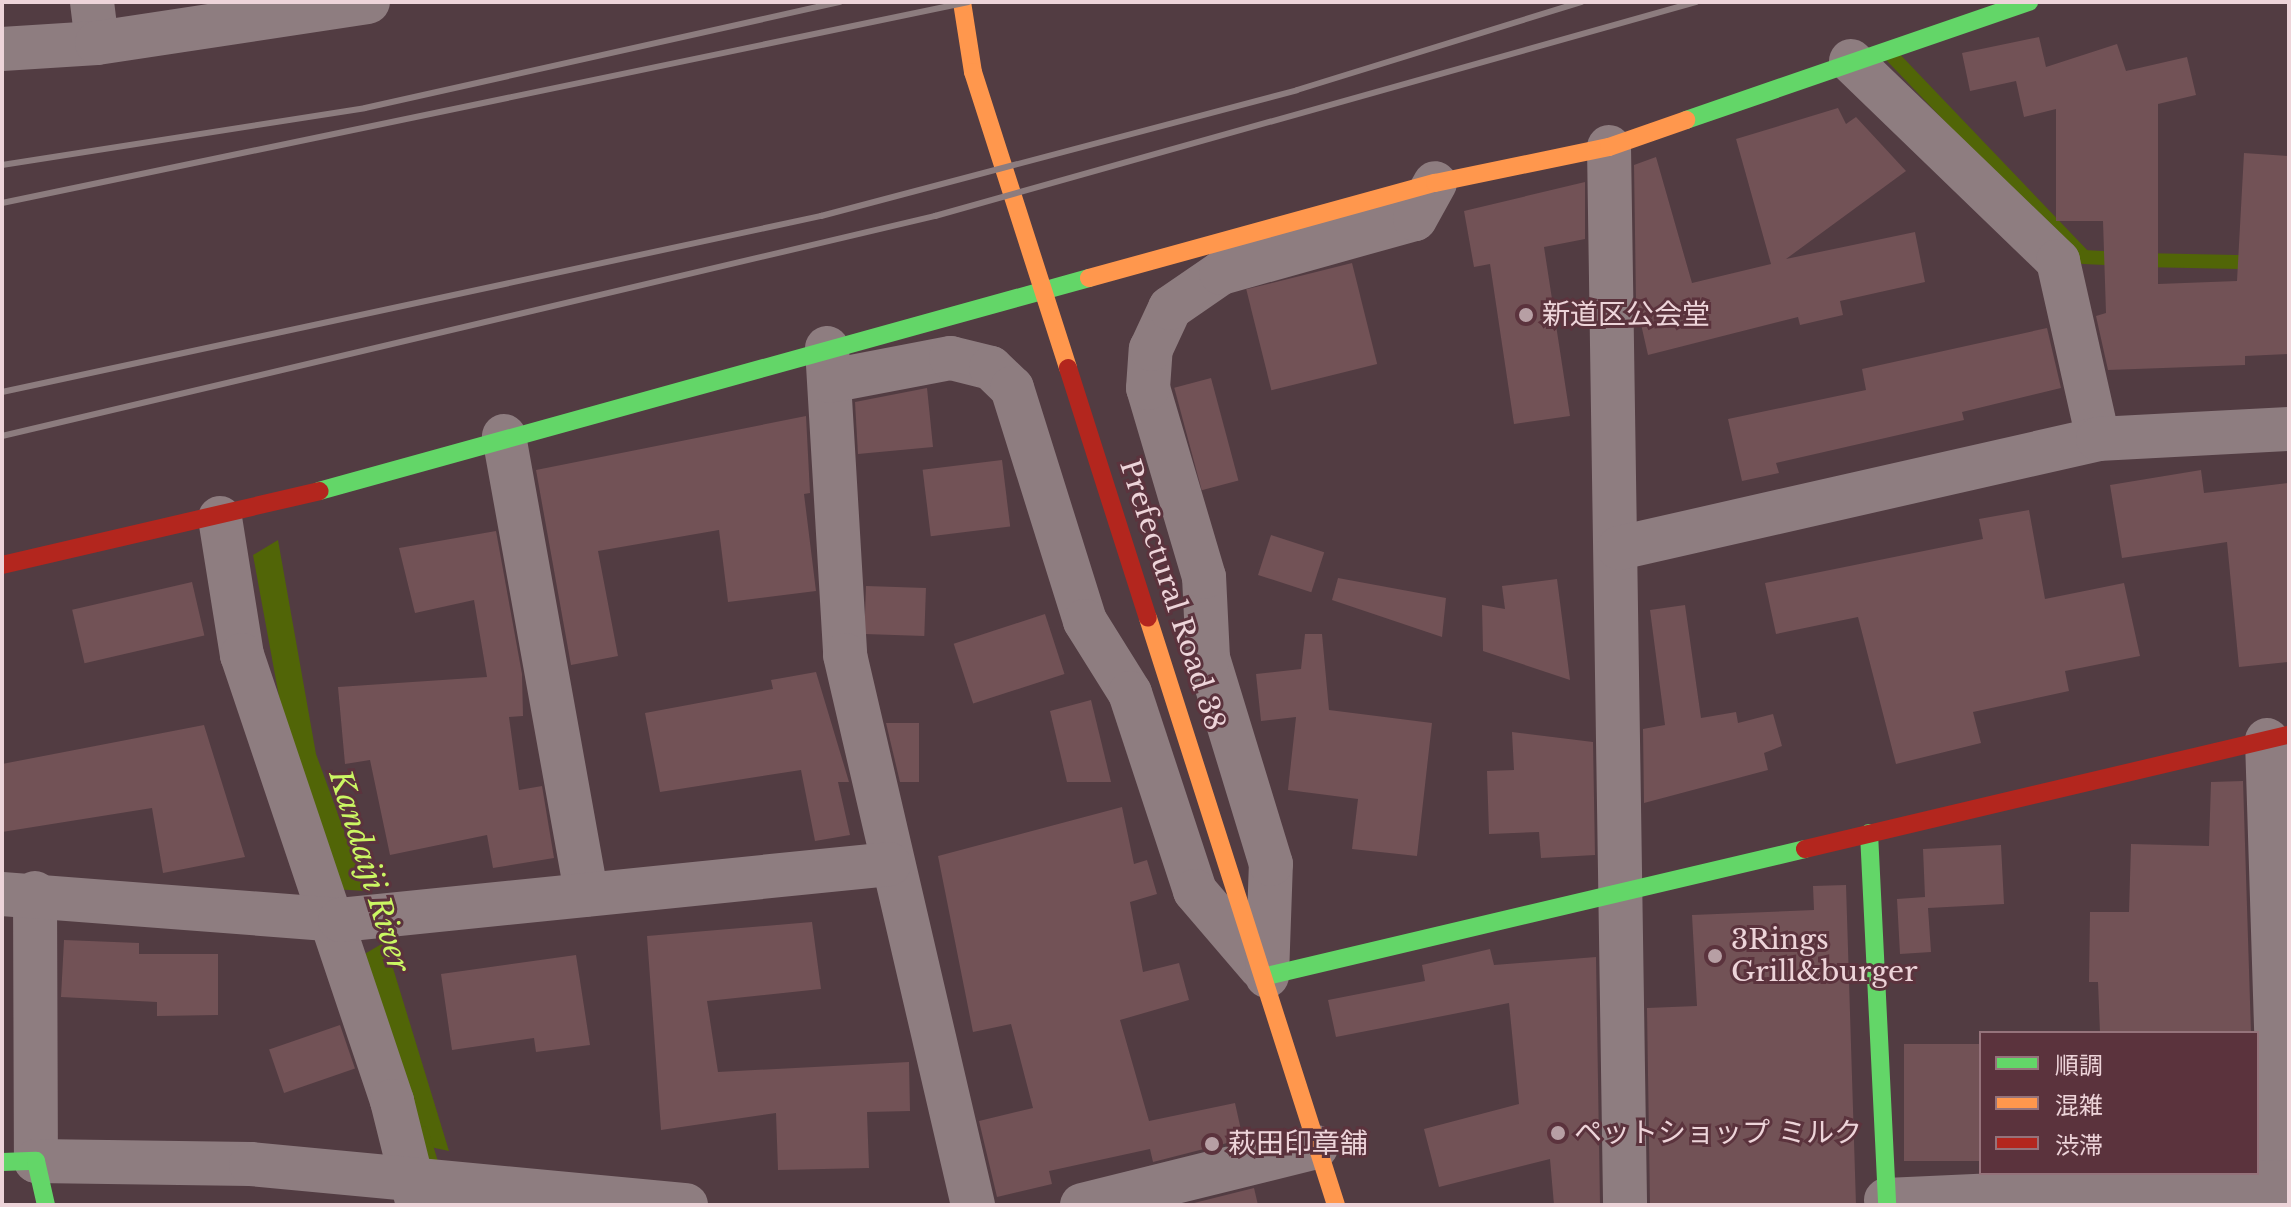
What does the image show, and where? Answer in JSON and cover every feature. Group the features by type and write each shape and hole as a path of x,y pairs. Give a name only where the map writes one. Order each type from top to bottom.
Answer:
{"street":[{"path":"2,49 94,23 368,2"},
{"name":"Prefectural Road 38","path":"962,2 973,72 1267,976 1316,1147 1336,1205"},
{"path":"2,565 220,518 504,436 828,364 994,305 1094,276 1435,183 1609,147 2029,2"},
{"path":"1851,61 2058,261 2098,439"},
{"path":"1609,147 1619,548 1619,889 1625,1205"},
{"path":"1267,976 1271,864 1208,658 1204,577 1148,388 1151,349 1170,308 1221,273 1415,219 1435,183"},
{"path":"828,364 951,358 991,368 1012,388 1085,621 1130,693 1195,891 1267,976"},
{"path":"828,364 845,655 889,864 973,1205"},
{"path":"1619,548 2098,439 2289,429"},
{"path":"504,436 587,895"},
{"path":"220,518 242,655 335,920 417,1189"},
{"path":"1267,976 1619,889 2278,738 2285,1183 1886,1203 1869,833"},
{"path":"46,1205 19,1162 19,893 335,920 889,864"},
{"path":"1082,1205 1316,1147"},
{"path":"19,1162 251,1164 417,1189 472,1187 686,1205"}],"shaded area":[{"path":"278,540 316,754 366,891 333,889 291,762 253,555"},
{"path":"385,942 449,1151 416,1144 356,959"}],"building":[{"path":"2039,37 2046,67 2117,44 2126,71 2187,57 2196,95 2158,104 2158,284 2237,281 2244,153 2289,156 2289,354 2245,356 2245,365 2108,370 2096,316 2106,313 2103,221 2056,221 2056,109 2024,117 2016,81 1970,91 1962,53"},
{"path":"1838,108 1846,124 1856,117 1906,171 1786,259 1915,232 1925,282 1840,301 1843,315 1800,325 1798,317 1648,355 1636,302 1634,165 1656,157 1692,283 1771,264 1736,139"},
{"path":"1585,182 1585,239 1544,247 1570,416 1514,424 1490,264 1474,267 1464,211"},
{"path":"1352,263 1377,364 1271,390 1246,289"},
{"path":"2047,328 2061,388 1962,412 1964,420 1776,463 1779,473 1742,481 1728,419 1866,390 1862,369"},
{"path":"1211,378 1238,480 1202,490 1174,388"},
{"path":"927,388 933,447 858,454 855,402"},
{"path":"806,416 810,493 804,494 816,591 728,602 719,530 598,551 618,656 571,665 536,470"},
{"path":"1002,460 1010,527 931,536 923,470"},
{"path":"2201,470 2204,493 2289,483 2289,662 2239,667 2227,542 2122,558 2110,485"},
{"path":"2029,510 2045,599 2124,583 2140,656 2065,671 2069,691 1973,712 1981,743 1896,764 1858,617 1776,634 1765,583 1983,539 1979,519"},
{"path":"496,531 522,674 523,716 509,717 519,790 542,786 554,858 493,868 487,835 390,855 370,760 345,764 338,687 487,677 474,600 415,613 399,548"},
{"path":"1271,535 1324,552 1311,592 1258,575"},
{"path":"1338,578 1446,598 1442,637 1332,600"},
{"path":"1557,579 1570,680 1483,651 1482,605 1505,609 1502,586"},
{"path":"192,582 204,636 85,663 72,610"},
{"path":"866,586 926,588 924,636 864,634"},
{"path":"1685,605 1701,718 1736,712 1738,723 1773,714 1782,746 1764,753 1768,770 1644,803 1643,729 1665,725 1650,610"},
{"path":"1045,614 1064,674 973,704 954,644"},
{"path":"1305,634 1322,634 1329,710 1432,723 1417,856 1352,849 1358,799 1288,790 1296,717 1261,721 1256,674 1301,669"},
{"path":"816,672 849,782 838,782 850,835 815,841 801,770 660,792 645,713 773,689 771,680"},
{"path":"1091,700 1111,782 1067,782 1050,711"},
{"path":"886,723 919,723 919,782 900,782"},
{"path":"204,725 245,857 163,873 152,808 2,832 2,764"},
{"path":"1512,732 1593,742 1595,855 1541,858 1539,832 1489,834 1487,771 1514,770"},
{"path":"2243,781 2251,1031 2100,1031 2098,982 2089,982 2090,912 2129,912 2131,844 2209,846 2211,782"},
{"path":"1122,807 1134,864 1147,860 1157,894 1130,902 1143,972 1179,963 1189,1000 1120,1020 1149,1121 1235,1103 1243,1139 1153,1162 1150,1149 1049,1171 1052,1184 997,1197 979,1121 1033,1108 1011,1024 973,1032 938,856"},
{"path":"2001,845 2004,904 1928,908 1931,952 1900,954 1897,899 1925,897 1923,849"},
{"path":"1846,885 1856,1205 1650,1205 1647,1008 1697,1006 1692,915 1814,910 1813,886"},
{"path":"812,922 821,989 707,1001 718,1072 909,1062 910,1111 867,1112 869,1168 778,1170 776,1113 661,1130 647,936"},
{"path":"64,940 139,943 139,954 218,954 218,1015 157,1016 157,1002 61,997"},
{"path":"1490,949 1494,965 1596,957 1600,1205 1554,1205 1550,1159 1439,1187 1424,1129 1519,1104 1509,1003 1336,1037 1328,1000 1425,981 1422,965"},
{"path":"576,955 590,1045 536,1052 534,1038 452,1050 441,974"},
{"path":"340,1025 355,1068 284,1093 269,1049"},
{"path":"1904,1044 1979,1044 1979,1161 1904,1161"},
{"path":"1254,1188 1258,1205 1186,1205"}],"waterway":[{"path":"1891,55 2084,257 2120,259"},
{"path":"2141,260 2289,263"},
{"name":"Kandaiji River","path":"422,1133 444,1205"}],"railway":[{"path":"2,165 365,108 840,2"},
{"path":"2,203 968,2"},
{"path":"2,392 821,216 1297,90 1582,2"},
{"path":"2,436 935,216 1696,2"}],"traffic: fast":[{"path":"1686,120 2029,2"},
{"path":"319,491 1089,278"},
{"path":"1869,833 1887,1205"},
{"path":"1267,976 1805,849"},
{"path":"2,1162 36,1161 46,1205"}],"traffic: slow":[{"path":"962,2 973,72 1068,368"},
{"path":"1089,278 1435,183 1609,147 1686,120"},
{"path":"1148,618 1336,1205"}],"traffic: jam":[{"path":"1068,368 1148,618"},
{"path":"2,565 319,491"},
{"path":"1805,849 2289,735"}],"place":[{"name":"新道区公会堂","path":"1526,315"},
{"name":"3Rings Grill&burger","path":"1715,956"},
{"name":"ペットショップ ミルク","path":"1558,1133"},
{"name":"萩田印章舗","path":"1212,1144"}]}
